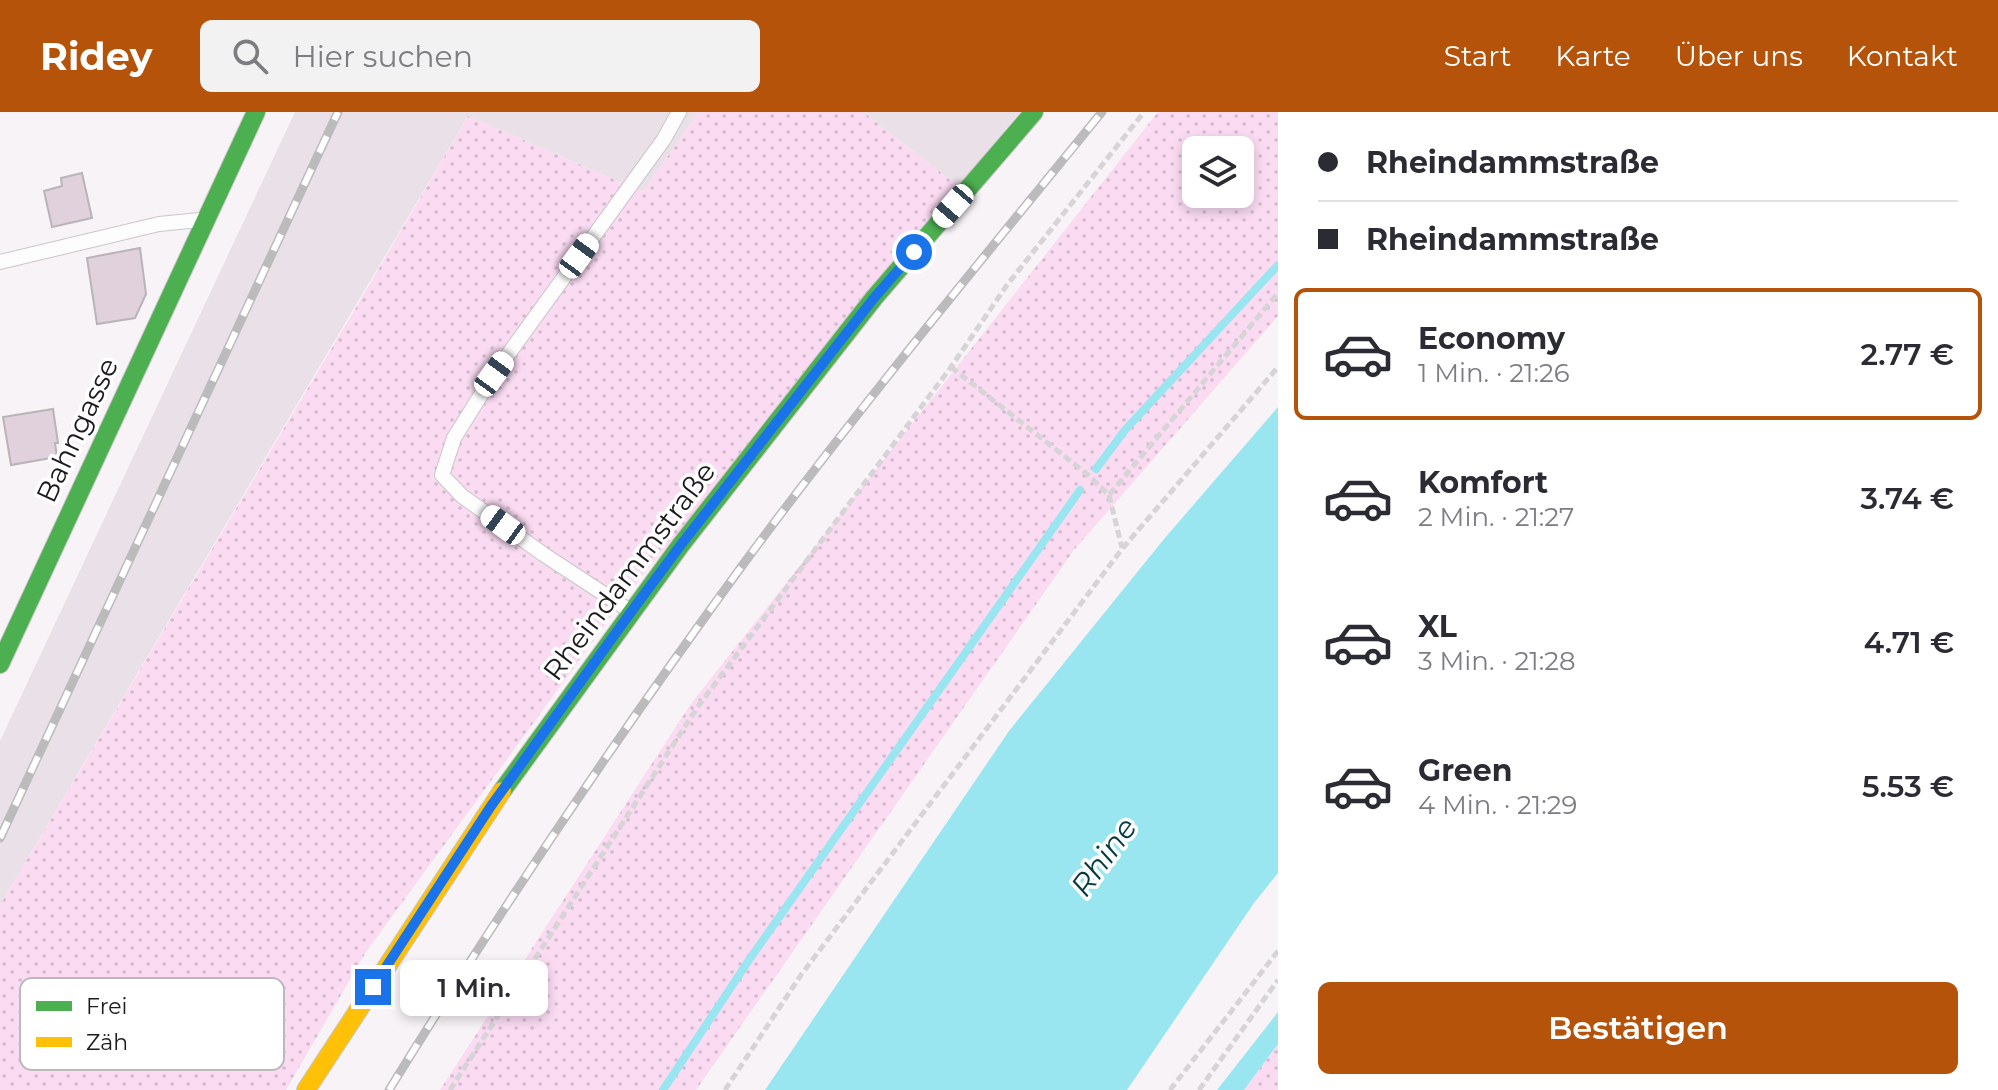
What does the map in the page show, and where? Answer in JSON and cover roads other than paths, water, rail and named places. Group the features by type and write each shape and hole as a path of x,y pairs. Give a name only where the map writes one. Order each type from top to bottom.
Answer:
{"main road":[{"name":"Bahngasse","path":"0,664 256,112"},
{"name":"Rheindammstraße","path":"306,1090 491,806 631,612 874,298 1031,113"}],"lane":[{"path":"631,612 462,496 442,475 454,438 494,374 664,139 679,112"},
{"path":"0,262 159,224 205,219"}],"water":[{"name":"Rhine","path":"1278,407 1278,873 1254,903 1127,1090 765,1090 1009,731 1164,539"},
{"path":"1278,1012 1278,1044 1244,1090 1217,1090"}],"waterway":[{"path":"1096,469 1125,430 1278,265"},
{"path":"663,1090 749,960 1080,490"}],"railway":[{"path":"0,838 338,112"},
{"path":"389,1090 564,819 750,555 879,387 1102,112"}]}
